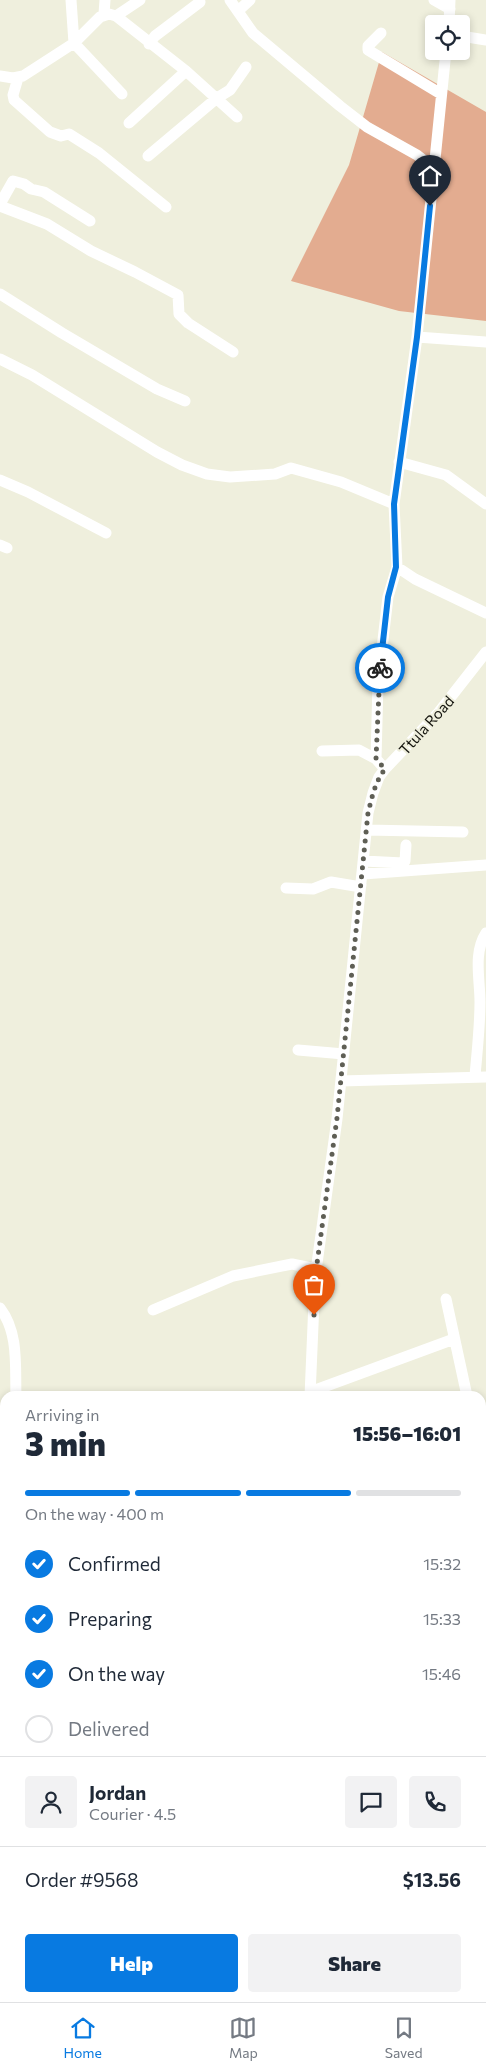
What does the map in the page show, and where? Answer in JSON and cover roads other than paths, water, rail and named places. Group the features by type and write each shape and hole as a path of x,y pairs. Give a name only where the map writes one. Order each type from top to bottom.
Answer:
{"street":[{"path":"71,0 74,43 122,94"},
{"path":"0,76 18,78 74,43 104,14 105,0"},
{"path":"116,16 140,0"},
{"path":"230,0 254,34 340,106 367,127 417,154 435,168"},
{"path":"238,11 250,0"},
{"path":"434,0 450,4"},
{"path":"149,44 155,36 200,2"},
{"path":"104,14 116,16 149,44 186,71 237,117"},
{"path":"381,33 368,46 368,50 440,94"},
{"path":"470,37 486,40"},
{"path":"376,759 378,684 388,597 396,567 394,504 417,337 445,60"},
{"path":"148,156 217,98 230,90 246,67"},
{"path":"129,123 186,71"},
{"path":"18,78 13,95 14,100 45,129 56,135 69,134 99,153 166,207"},
{"path":"90,221 44,192 31,190 24,184 13,181 0,205 46,224 91,251 178,295 179,314 188,323 233,352"},
{"path":"0,294 157,389 185,402"},
{"path":"417,337 486,342"},
{"path":"0,359 32,375 157,452 198,471 230,477 275,474 291,468 341,482 394,504"},
{"path":"399,462 446,475 486,504"},
{"path":"0,480 28,492 106,533"},
{"path":"396,567 416,579 486,613"},
{"name":"Ttula Road","path":"310,1391 316,1269 333,1156 367,830 373,793 379,777 385,769 439,712 486,652"},
{"path":"322,750 359,750 376,759 385,769"},
{"path":"367,830 463,832"},
{"path":"364,861 403,863 405,861 406,845"},
{"path":"286,888 313,889 331,882 355,886 362,880 486,865"},
{"path":"341,1081 481,1077 483,1005 478,964 480,942 486,933"},
{"path":"298,1050 344,1054"},
{"path":"153,1310 233,1276 292,1264 316,1269"},
{"path":"446,1299 466,1391"},
{"path":"0,1308 9,1319 15,1346 16,1391"},
{"path":"318,1391 454,1339"}]}
